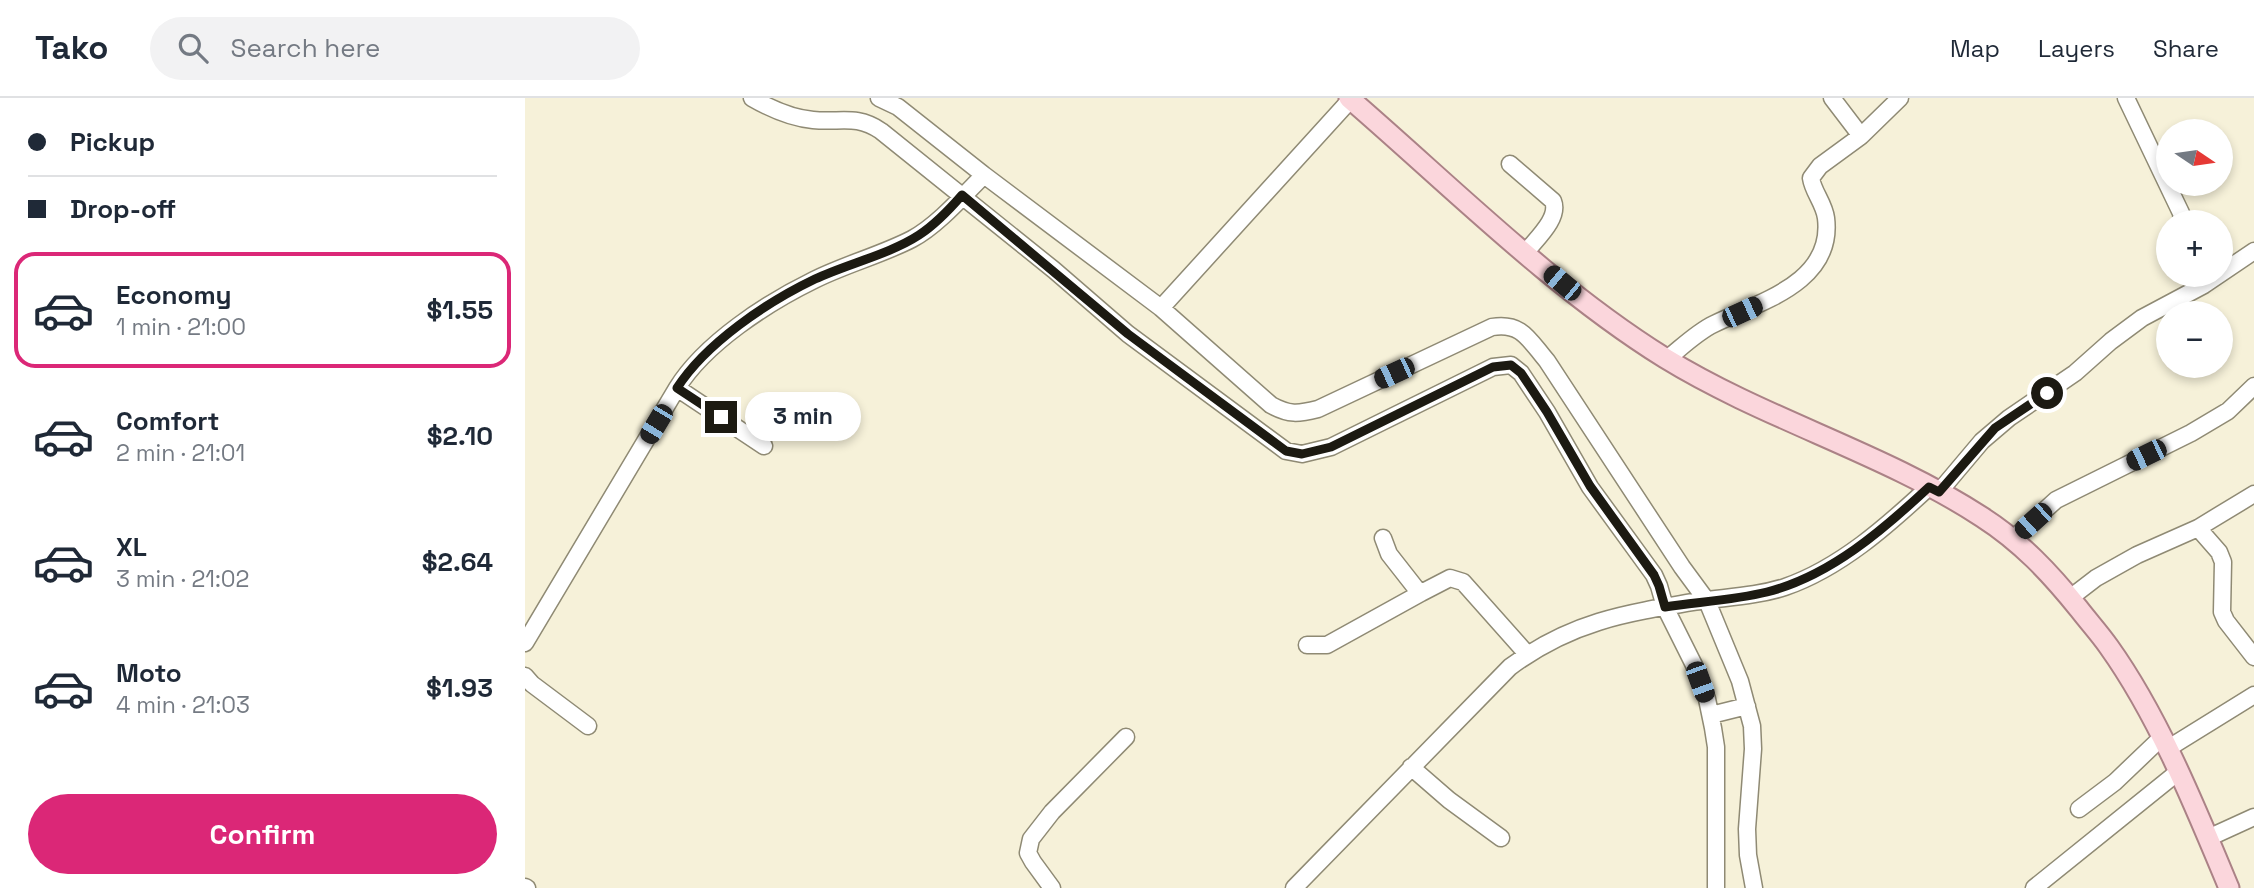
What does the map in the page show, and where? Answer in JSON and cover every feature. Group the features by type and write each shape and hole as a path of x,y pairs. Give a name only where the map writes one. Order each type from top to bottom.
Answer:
{"main road":[{"path":"1350,99 1600,315 1667,359 1727,392 1934,489 1982,517 2013,539 2041,564 2110,648 2139,696 2178,772 2229,888"}],"street":[{"path":"752,98 795,117 817,120 855,119 865,121 881,131 964,194 1128,334 1286,451 1302,454 1331,447 1493,367 1504,365 1517,368 1547,412 1590,486 1654,575 1713,714 1716,747 1716,888"},
{"path":"1832,98 1861,136"},
{"path":"1667,359 1711,325 1790,288 1808,272 1823,245 1826,217 1811,178 1820,166 1861,136 1900,98"},
{"path":"2126,98 2178,210"},
{"path":"883,99 898,107 981,177 1161,308 1271,405 1286,413 1302,413 1318,408 1492,327 1515,327 1527,337 1547,361 1704,601 1739,681 1743,707 1752,726 1748,842 1754,888"},
{"path":"1161,308 1350,99"},
{"path":"1510,164 1553,201 1555,206 1552,217 1526,252"},
{"path":"525,643 677,388 702,355 751,317 814,280 912,239 939,220 981,177"},
{"path":"2233,263 2254,251"},
{"path":"1293,888 1510,667 1527,654 1573,630 1598,621 1668,607 1765,593 1819,572 1934,489 2002,423 2075,373 2142,318 2191,287"},
{"path":"2013,539 2056,500 2191,433 2228,411 2254,386"},
{"path":"677,388 764,446"},
{"path":"2070,598 2096,578 2137,555 2198,528 2254,494"},
{"path":"2198,528 2219,552 2223,562 2222,612 2254,657"},
{"path":"1383,538 1389,554 1421,593"},
{"path":"1307,645 1327,645 1450,578 1463,582 1527,654"},
{"path":"525,676 588,726"},
{"path":"2079,808 2164,743 2254,695"},
{"path":"1713,714 1743,707"},
{"path":"1052,888 1028,853 1031,839 1052,812 1126,737"},
{"path":"1411,767 1449,800 1501,838"},
{"path":"2034,888 2178,772"},
{"path":"2208,838 2254,817"}],"route":[{"path":"721,417 677,388 702,355 751,317 805,285 912,239 939,220 962,195 1128,334 1286,451 1302,454 1331,447 1493,367 1511,365 1517,368 1547,412 1590,486 1654,575 1665,607 1765,593 1819,572 1884,527 1929,487 1939,492 1995,428 2047,393"}]}
